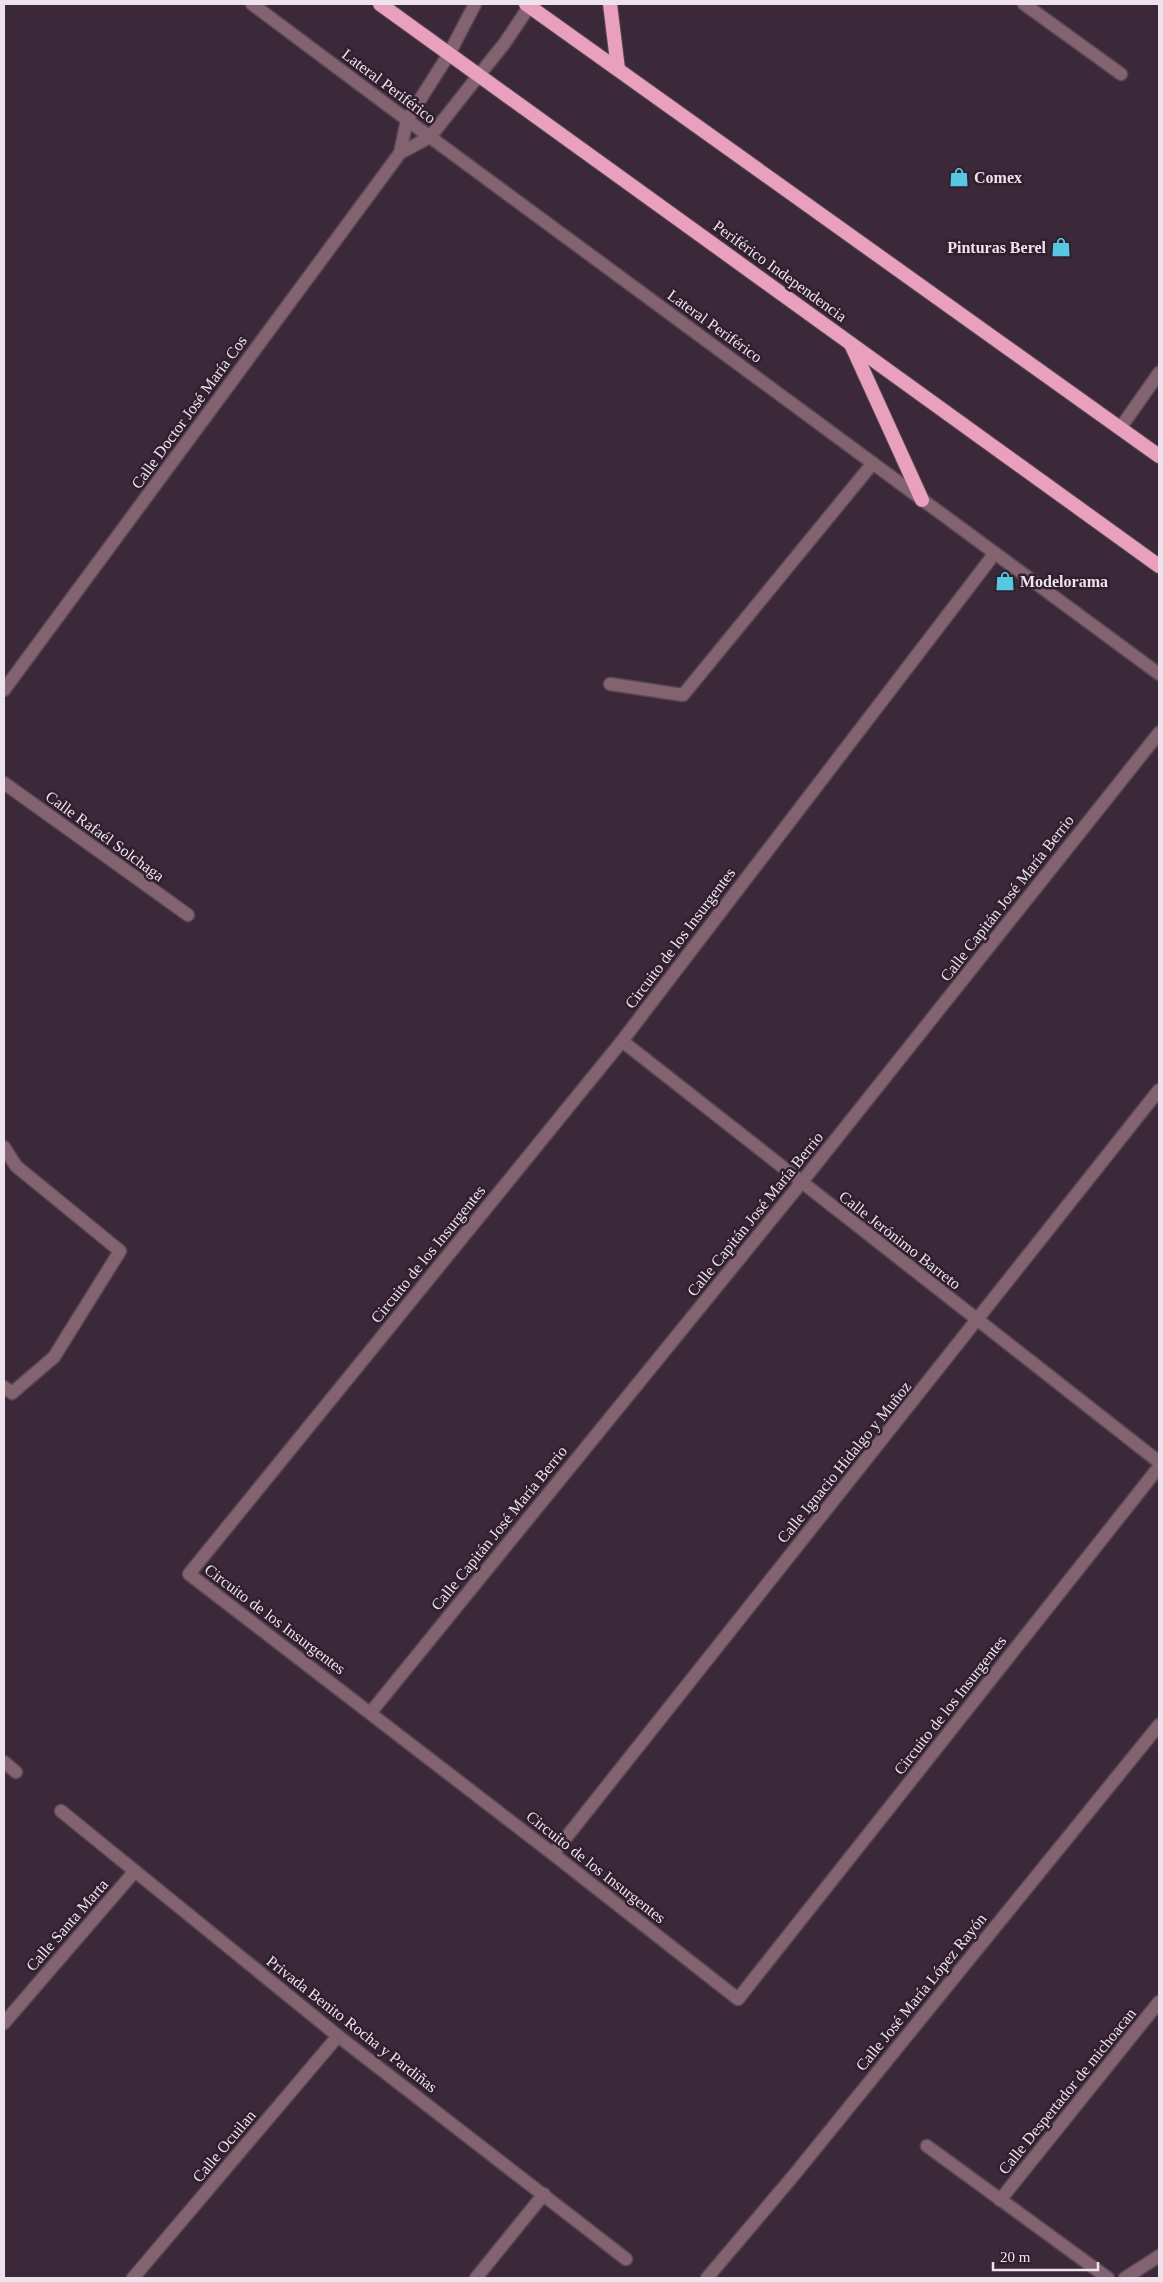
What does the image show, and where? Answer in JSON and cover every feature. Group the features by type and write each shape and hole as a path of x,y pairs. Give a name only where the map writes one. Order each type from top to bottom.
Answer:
{"highway":[{"name":"Periférico Independencia","path":"380,4 1159,566"},
{"path":"610,4 618,69"},
{"path":"529,5 1159,456"},
{"path":"851,344 922,500"}],"street":[{"name":"Lateral Periférico","path":"252,4 1159,674"},
{"name":"Calle Doctor José María Cos","path":"4,690 400,153 407,120 449,54 475,4"},
{"path":"1024,4 1121,74"},
{"name":"Calle Doctor José María Cos","path":"400,153 430,137 504,44 529,5"},
{"path":"1121,427 1159,373"},
{"path":"610,684 683,695 874,463"},
{"name":"Circuito de los Insurgentes","path":"995,553 622,1041 190,1574 371,1712 738,1999 1159,1467"},
{"name":"Calle Capitán José María Berrio","path":"371,1712 801,1183 1159,733"},
{"name":"Calle Rafaél Solchaga","path":"4,783 188,915"},
{"name":"Calle Jerónimo Barreto","path":"622,1041 1159,1462"},
{"name":"Calle Ignacio Hidalgo y Muñoz","path":"553,1854 978,1321 1159,1090"},
{"path":"4,1147 16,1166 120,1251 54,1357 8,1390"},
{"name":"Calle José María López Rayón","path":"707,2278 794,2175 1159,1724"},
{"path":"4,1762 16,1772"},
{"name":"Privada Benito Rocha y Pardiñas","path":"61,1811 338,2036 626,2259"},
{"name":"Calle Santa Marta","path":"4,2023 135,1871"},
{"name":"Calle Despertador de michoacan","path":"1000,2200 1159,2002"},
{"name":"Calle Ocuilan","path":"133,2278 338,2036"},
{"path":"927,2146 1108,2278"},
{"path":"476,2278 544,2194"},
{"path":"1126,2278 1159,2256"}],"place":[{"name":"Comex","path":"959,177"},
{"name":"Pinturas Berel","path":"1061,247"},
{"name":"Modelorama","path":"1005,581"}]}
